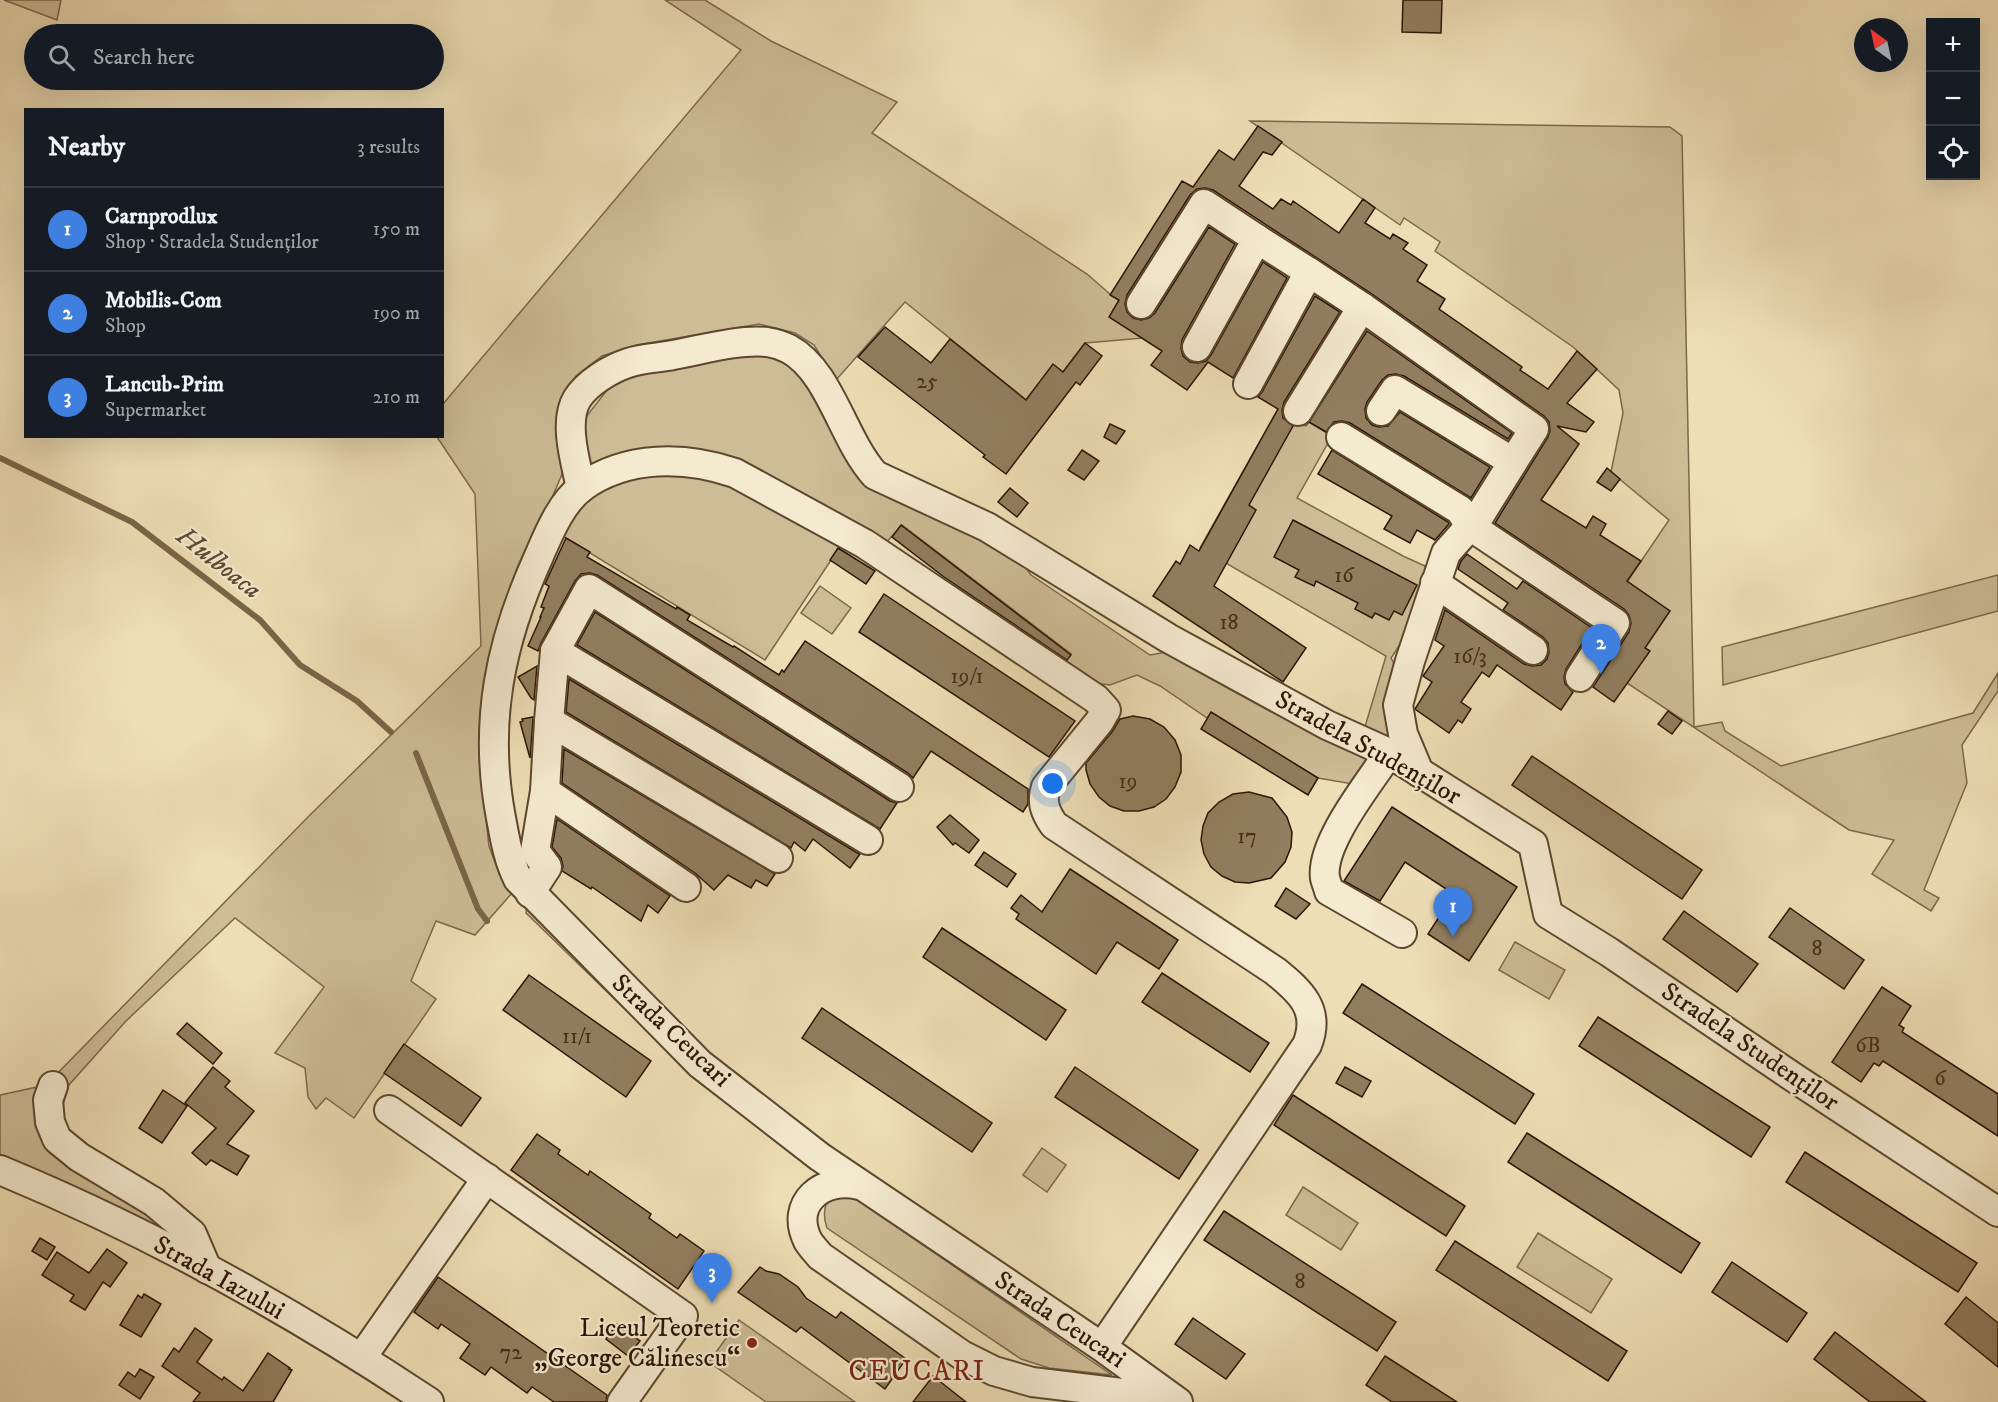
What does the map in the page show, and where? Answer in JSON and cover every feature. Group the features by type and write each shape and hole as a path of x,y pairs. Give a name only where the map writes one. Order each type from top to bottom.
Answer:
{"street":[{"path":"1141,304 1204,204 1362,307 1534,429 1480,515 1446,553 1398,705 1403,734 1419,772"},
{"path":"1197,347 1257,238"},
{"path":"1248,384 1310,272"},
{"path":"1298,411 1362,307"},
{"name":"Stradela Studenților","path":"581,488 573,454 570,417 576,400 605,374 629,363 744,343 768,342 789,349 808,363 823,383 862,461 875,475 987,527 1168,638 1327,725 1389,753 1533,844 1548,914 1609,952 1998,1212"},
{"path":"1381,411 1395,390 1513,462"},
{"path":"1341,437 1460,510 1470,526 1615,623 1580,677"},
{"path":"581,488 617,470 644,463 670,460 713,466 735,474 864,544 1096,699 1106,710 1099,722 1046,787 1043,796 1046,813 1054,825 1275,971 1293,985 1306,1001 1313,1022 1307,1045 1102,1347"},
{"name":"Strada Ceucari","path":"581,488 563,509 550,531 534,568 504,654 496,690 493,723 498,802 509,859 518,879 700,1064 859,1185 1102,1347 1177,1401"},
{"path":"1436,583 1533,650"},
{"path":"530,893 547,867 535,851 545,791 555,651 589,589 899,787"},
{"path":"555,651 868,840"},
{"path":"549,721 778,858"},
{"path":"1389,753 1348,813 1335,837 1327,860 1325,876 1329,891 1402,933"},
{"path":"545,791 686,887"},
{"path":"53,1086 48,1100 50,1122 57,1139 79,1157 154,1202 192,1234 207,1269"},
{"path":"389,1110 683,1316 622,1402"},
{"name":"Strada Iazului","path":"0,1170 99,1214 207,1269 362,1357 429,1402"},
{"path":"362,1357 487,1178"},
{"path":"859,1185 838,1182 818,1190 808,1200 803,1212 803,1227 808,1241 820,1256 962,1355 994,1371 1032,1382 1177,1401"}],"shaded area":[{"path":"4,0 61,0 57,20"},
{"path":"665,0 705,0 771,41 897,102 872,133 1087,274 1126,305 1124,308 1167,336 1085,343 1063,372 1053,365 1026,400 905,302 836,380 814,345 795,333 759,324 637,345 602,356 576,376 563,399 562,474 549,505 482,784 489,846 500,876 512,893 475,935 436,921 411,981 436,999 354,1118 326,1098 316,1109 308,1097 305,1068 275,1053 324,987 235,918 126,1021 69,1085 62,1108 41,1106 182,1232 191,1249 0,1163 0,1095 46,1085 308,817 481,646 475,494 438,438 444,438 444,403 741,50"},
{"path":"1250,121 1670,127 1682,136 1694,727 1722,722 1725,731 1781,766 1973,713 1998,673 1998,691 1962,745 1967,783 1924,890 1939,898 1931,911 1872,874 1894,840 1849,830 1627,683 1649,651 1645,648 1627,582 1669,520 1611,472 1623,413 1619,390 1573,347 1435,251 1440,242 1404,218 1400,225"},
{"path":"762,349 781,357 800,374 858,474 1015,553 1031,575 1150,655 1172,651 1374,752 1364,786 1318,778 1211,713 1207,718 1160,686 1137,675 1110,685 1094,683 1062,667 1071,654 902,525 883,546 767,478 594,467 581,447 582,422 611,385 631,373"},
{"path":"1278,409 1306,426 1309,422 1332,436 1297,498 1425,566 1426,578 1409,631 1391,658 1397,669 1384,709 1390,742 1364,730 1386,656 1200,548"},
{"path":"686,474 731,485 841,545 765,660 559,534 576,506 600,489 641,477"},
{"path":"1998,575 1998,611 1723,685 1722,647"},
{"path":"820,586 851,608 832,634 801,613"},
{"path":"527,906 672,1055 526,913"},
{"path":"1515,942 1565,970 1549,999 1499,970"},
{"path":"1042,1148 1066,1165 1047,1192 1023,1175"},
{"path":"1303,1187 1358,1223 1341,1250 1286,1215"},
{"path":"842,1192 856,1199 1112,1375 1049,1368 1021,1359 827,1228 825,1213 828,1198"},
{"path":"1538,1233 1612,1279 1591,1313 1517,1267"},
{"path":"739,1320 855,1402 766,1402 709,1362"}],"building":[{"path":"1403,0 1442,0 1441,33 1402,32"},
{"path":"1258,126 1282,142 1272,155 1263,152 1239,186 1273,209 1281,199 1291,205 1293,201 1339,233 1363,199 1375,208 1365,223 1390,239 1393,234 1408,243 1403,249 1427,265 1417,281 1445,299 1439,309 1522,367 1520,370 1548,389 1577,351 1597,369 1567,403 1594,422 1586,432 1557,426 1579,444 1541,500 1586,528 1593,516 1606,524 1600,535 1641,561 1627,581 1670,611 1645,648 1650,651 1614,702 1593,687 1629,632 1631,623 1629,615 1624,609 1495,523 1548,437 1549,422 1544,416 1372,294 1213,190 1205,188 1197,189 1190,195 1127,295 1125,304 1127,312 1133,318 1141,320 1155,313 1209,227 1235,244 1182,340 1183,356 1190,362 1198,363 1206,361 1211,355 1263,262 1287,278 1233,378 1208,362 1187,390 1151,365 1162,351 1109,317 1119,300 1110,295 1182,181 1193,187 1219,150 1234,160"},
{"path":"1315,296 1340,312 1284,402 1283,418 1293,426 1249,505 1256,510 1214,586 1306,648 1283,682 1153,596 1176,561 1180,564 1190,545 1199,551 1278,409 1258,397"},
{"path":"885,327 931,363 950,339 1026,400 1053,364 1063,372 1085,343 1102,356 1080,385 1076,382 1006,474 983,457 985,455 858,357"},
{"path":"1367,331 1512,433 1508,439 1404,376 1396,374 1388,375 1382,380 1367,402 1366,418 1372,425 1388,426 1400,412 1490,467 1471,498 1350,423 1334,422 1326,432 1309,422"},
{"path":"1110,424 1125,431 1116,444 1104,437"},
{"path":"1082,450 1099,461 1084,480 1068,470"},
{"path":"1332,450 1449,524 1435,540 1417,530 1410,543 1384,529 1392,516 1318,474"},
{"path":"1607,468 1620,479 1611,491 1597,482"},
{"path":"1010,488 1028,503 1017,517 998,502"},
{"path":"1293,520 1417,585 1402,615 1394,611 1389,620 1375,613 1372,618 1355,609 1358,603 1316,581 1314,586 1295,577 1299,570 1274,557"},
{"path":"901,525 1071,655 1067,660 944,577 892,537"},
{"path":"566,538 590,552 587,557 676,609 677,607 690,615 687,620 734,646 779,675 782,670 784,672 805,641 1028,789 1028,804 1023,812 931,751 913,778 597,575 581,574 575,581 538,651 528,646 544,608 541,607 549,586 545,584"},
{"path":"838,548 875,571 866,584 830,560"},
{"path":"1467,554 1517,589 1523,581 1592,628 1566,669 1565,684 1573,692 1561,710 1497,665 1489,677 1482,672 1461,702 1471,709 1462,723 1458,720 1449,733 1415,709 1432,682 1423,676 1444,646 1435,640 1445,610 1524,664 1541,665 1547,659 1548,643 1543,637 1503,610 1508,603 1458,569"},
{"path":"884,594 1075,721 1049,757 859,632"},
{"path":"595,612 890,801 897,803 880,829 577,645"},
{"path":"537,666 534,700 518,677"},
{"path":"569,679 860,854 850,868 813,839 805,851 794,842 791,848 566,712"},
{"path":"1668,711 1682,721 1672,734 1658,724"},
{"path":"1211,712 1318,778 1308,795 1201,729"},
{"path":"1133,716 1150,719 1164,727 1175,740 1181,755 1181,772 1175,787 1166,799 1154,807 1139,811 1124,811 1110,806 1099,797 1090,784 1086,763 1120,719"},
{"path":"533,717 530,758 520,722 523,721 522,719"},
{"path":"564,749 775,874 767,886 756,880 751,888 728,875 714,890 695,873 562,783"},
{"path":"1532,756 1702,870 1682,899 1512,785"},
{"path":"1249,792 1272,798 1287,817 1292,832 1291,847 1285,862 1271,878 1249,883 1235,882 1222,876 1211,867 1204,854 1201,840 1203,826 1208,813 1219,802 1233,794"},
{"path":"1392,807 1517,887 1469,961 1428,934 1454,894 1405,862 1380,901 1344,881"},
{"path":"950,815 979,840 969,853 955,843 953,845 937,827"},
{"path":"557,819 670,896 658,913 648,905 641,921 592,887 591,889 562,871 561,858 552,847"},
{"path":"984,852 1016,874 1007,887 975,865"},
{"path":"1070,869 1178,940 1159,969 1117,942 1096,974 1016,919 1019,914 1011,908 1021,895 1042,912"},
{"path":"1286,888 1310,904 1296,919 1275,906"},
{"path":"1790,908 1864,960 1844,989 1769,937"},
{"path":"1684,911 1758,964 1737,992 1663,939"},
{"path":"942,928 1066,1010 1046,1040 923,957"},
{"path":"1162,973 1269,1043 1250,1072 1142,1002"},
{"path":"529,975 651,1061 626,1097 503,1010"},
{"path":"1362,984 1534,1094 1515,1124 1343,1013"},
{"path":"1882,987 1911,1006 1899,1025 1904,1028 1902,1032 1998,1094 1998,1136 1883,1061 1879,1066 1874,1063 1861,1082 1832,1062"},
{"path":"822,1008 992,1123 972,1152 802,1038"},
{"path":"1598,1017 1770,1127 1751,1157 1579,1046"},
{"path":"187,1023 222,1053 213,1064 177,1034"},
{"path":"404,1044 481,1098 461,1126 384,1073"},
{"path":"213,1067 230,1081 225,1087 254,1111 227,1144 249,1156 237,1175 211,1160 206,1165 192,1153 216,1128 185,1103"},
{"path":"1075,1067 1198,1150 1179,1179 1055,1097"},
{"path":"1345,1067 1371,1081 1362,1097 1336,1083"},
{"path":"163,1090 187,1106 162,1143 139,1128"},
{"path":"1293,1095 1465,1206 1446,1236 1274,1125"},
{"path":"1527,1133 1700,1243 1681,1273 1508,1162"},
{"path":"537,1134 560,1150 558,1154 588,1175 590,1171 651,1214 649,1218 677,1238 680,1234 704,1251 678,1289 511,1170"},
{"path":"1805,1152 1977,1263 1958,1292 1786,1182"},
{"path":"1224,1211 1396,1322 1377,1351 1204,1240"},
{"path":"40,1238 55,1247 47,1260 32,1251"},
{"path":"1455,1241 1627,1351 1608,1381 1436,1270"},
{"path":"107,1249 127,1263 110,1287 103,1282 85,1310 70,1301 74,1295 42,1275 57,1252 89,1273"},
{"path":"1732,1262 1807,1313 1787,1342 1712,1292"},
{"path":"760,1267 779,1274 798,1287 806,1298 836,1318 841,1312 906,1359 885,1389 801,1327 796,1332 738,1292"},
{"path":"438,1277 607,1395 606,1402 554,1402 532,1387 527,1393 491,1367 485,1375 460,1358 470,1344 441,1324 438,1329 414,1312"},
{"path":"144,1294 161,1304 141,1337 120,1325 138,1295 142,1298"},
{"path":"1966,1297 1998,1323 1998,1367 1945,1324"},
{"path":"1193,1318 1245,1354 1226,1379 1175,1344"},
{"path":"617,1324 640,1341 628,1356 606,1339"},
{"path":"195,1328 212,1340 197,1362 222,1380 224,1377 243,1391 268,1353 290,1368 292,1370 273,1402 193,1402 200,1393 162,1366 174,1348 179,1352"},
{"path":"1835,1332 1926,1402 1870,1402 1814,1359"},
{"path":"1385,1356 1457,1402 1392,1402 1366,1385"},
{"path":"140,1369 154,1377 140,1399 119,1385 128,1372 135,1377"},
{"path":"933,1376 966,1402 913,1402"}],"waterway":[{"name":"Hulboaca","path":"0,458 132,522 260,620 300,665 357,701 391,732"},
{"name":"Hulboaca","path":"416,753 478,909 487,921"}],"place":[{"name":"Mobilis-Com","path":"1601,674"},
{"name":"Carnprodlux","path":"1453,937"},
{"name":"Lancub-Prim","path":"712,1303"},
{"name":"Liceul Teoretic „George Călinescu“","path":"752,1343"}],"district":[{"name":"CEUCARI","path":"917,1371"}]}
